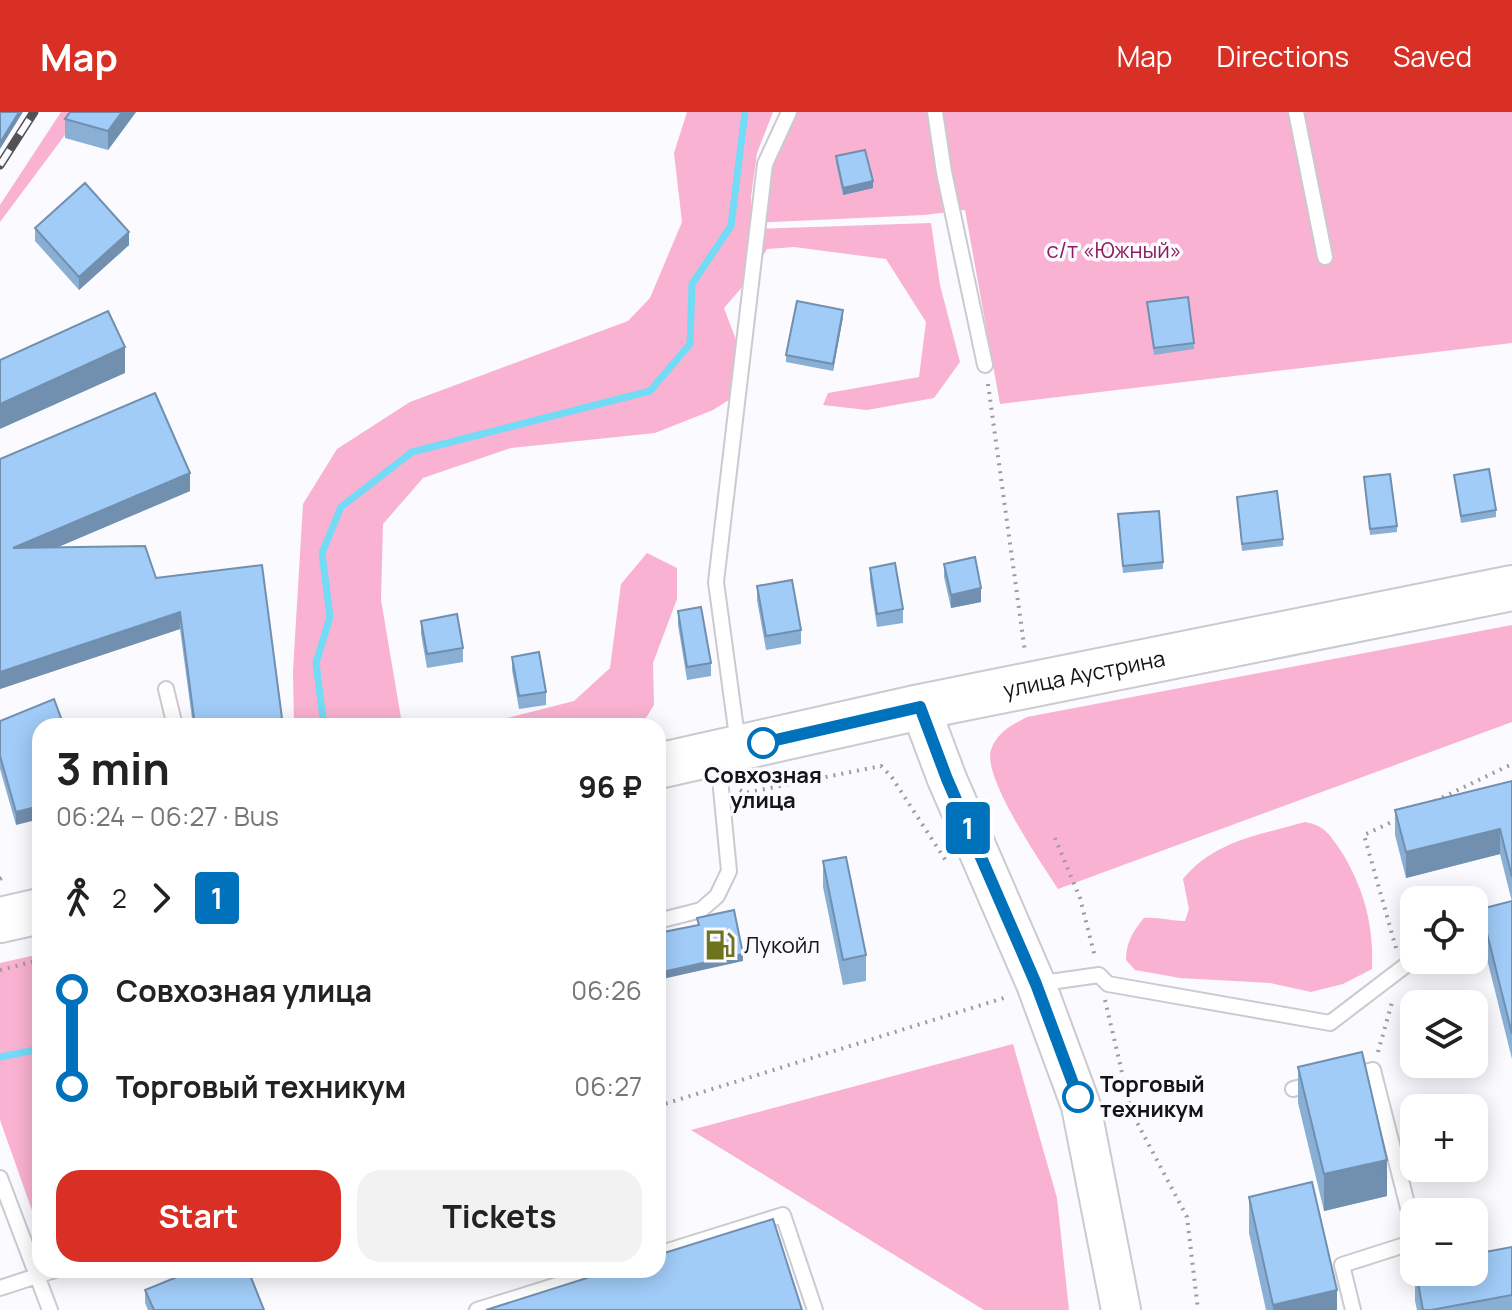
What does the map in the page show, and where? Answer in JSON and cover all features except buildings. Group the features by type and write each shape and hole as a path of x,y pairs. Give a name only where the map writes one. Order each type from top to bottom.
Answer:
{"main road":[{"name":"улица Аустрина","path":"666,765 726,760 920,707 1512,588"},
{"path":"920,707 1024,990 1081,1106 1121,1310"},
{"path":"0,920 32,913"}],"lane":[{"path":"666,919 701,910 717,896 729,871 716,582 765,164 789,112"},
{"path":"935,112 944,172 985,365"},
{"path":"1296,112 1325,257"},
{"path":"166,689 173,718"},
{"path":"1024,990 1099,975 1108,984 1330,1023 1400,970"},
{"path":"1293,1089 1373,1070 1406,1198"},
{"path":"0,1178 32,1257"},
{"path":"666,1252 783,1215 815,1310"},
{"path":"1353,1310 1342,1265 1400,1246"},
{"path":"0,1288 32,1277"},
{"path":"40,1278 50,1310"},
{"path":"477,1310 579,1278"}],"path":[{"path":"985,365 1032,686"},
{"path":"726,760 745,793 881,766 891,776 951,869"},
{"path":"1431,803 1512,764"},
{"path":"1400,941 1364,835 1404,816"},
{"path":"1055,838 1080,898 1131,1111 1187,1217 1198,1310"},
{"path":"0,970 32,962"},
{"path":"1373,1070 1405,974"},
{"path":"666,1103 1024,990"}],"green space":[{"path":"61,112 82,112 0,222 0,205"},
{"path":"687,112 773,112 757,153 751,197 751,229 931,223 940,285 960,362 934,398 867,410 823,405 828,393 919,377 926,322 886,259 794,247 767,249 751,277 724,308 739,348 743,391 713,410 655,433 511,448 423,478 383,524 381,600 401,718 294,718 293,671 303,504 337,449 410,402 628,321 650,298 682,222 674,153"},
{"name":"с/т «Южный»","path":"781,112 1512,112 1512,343 1000,404 965,210 924,215 754,223 761,154"},
{"path":"647,553 677,568 677,599 653,663 654,705 646,718 507,718 574,701 610,668 621,584"},
{"path":"1512,625 1512,722 1058,889 1027,841 995,780 991,750 997,738 1027,717"},
{"path":"1305,822 1322,828 1330,836 1356,879 1369,923 1372,969 1343,984 1311,992 1270,983 1180,978 1135,970 1126,960 1131,938 1144,918 1185,921 1189,909 1183,879 1195,866 1239,841"},
{"path":"32,956 32,1210 0,1120 0,963"},
{"path":"1013,1044 1057,1198 1069,1310 984,1310 691,1130"}],"waterway":[{"path":"323,718 316,663 330,617 322,553 341,507 412,452 650,391 690,344 692,284 731,226 745,112"},
{"path":"0,1057 32,1051"}],"railway":[{"path":"0,165 34,112"}],"bus line":[{"name":"1","path":"763,743 920,707 947,779 1036,984 1078,1097"}],"place":[{"name":"Совхозная улица","path":"763,743"},
{"name":"Лукойл","path":"720,945"},
{"name":"Торговый техникум","path":"1078,1097"}]}
